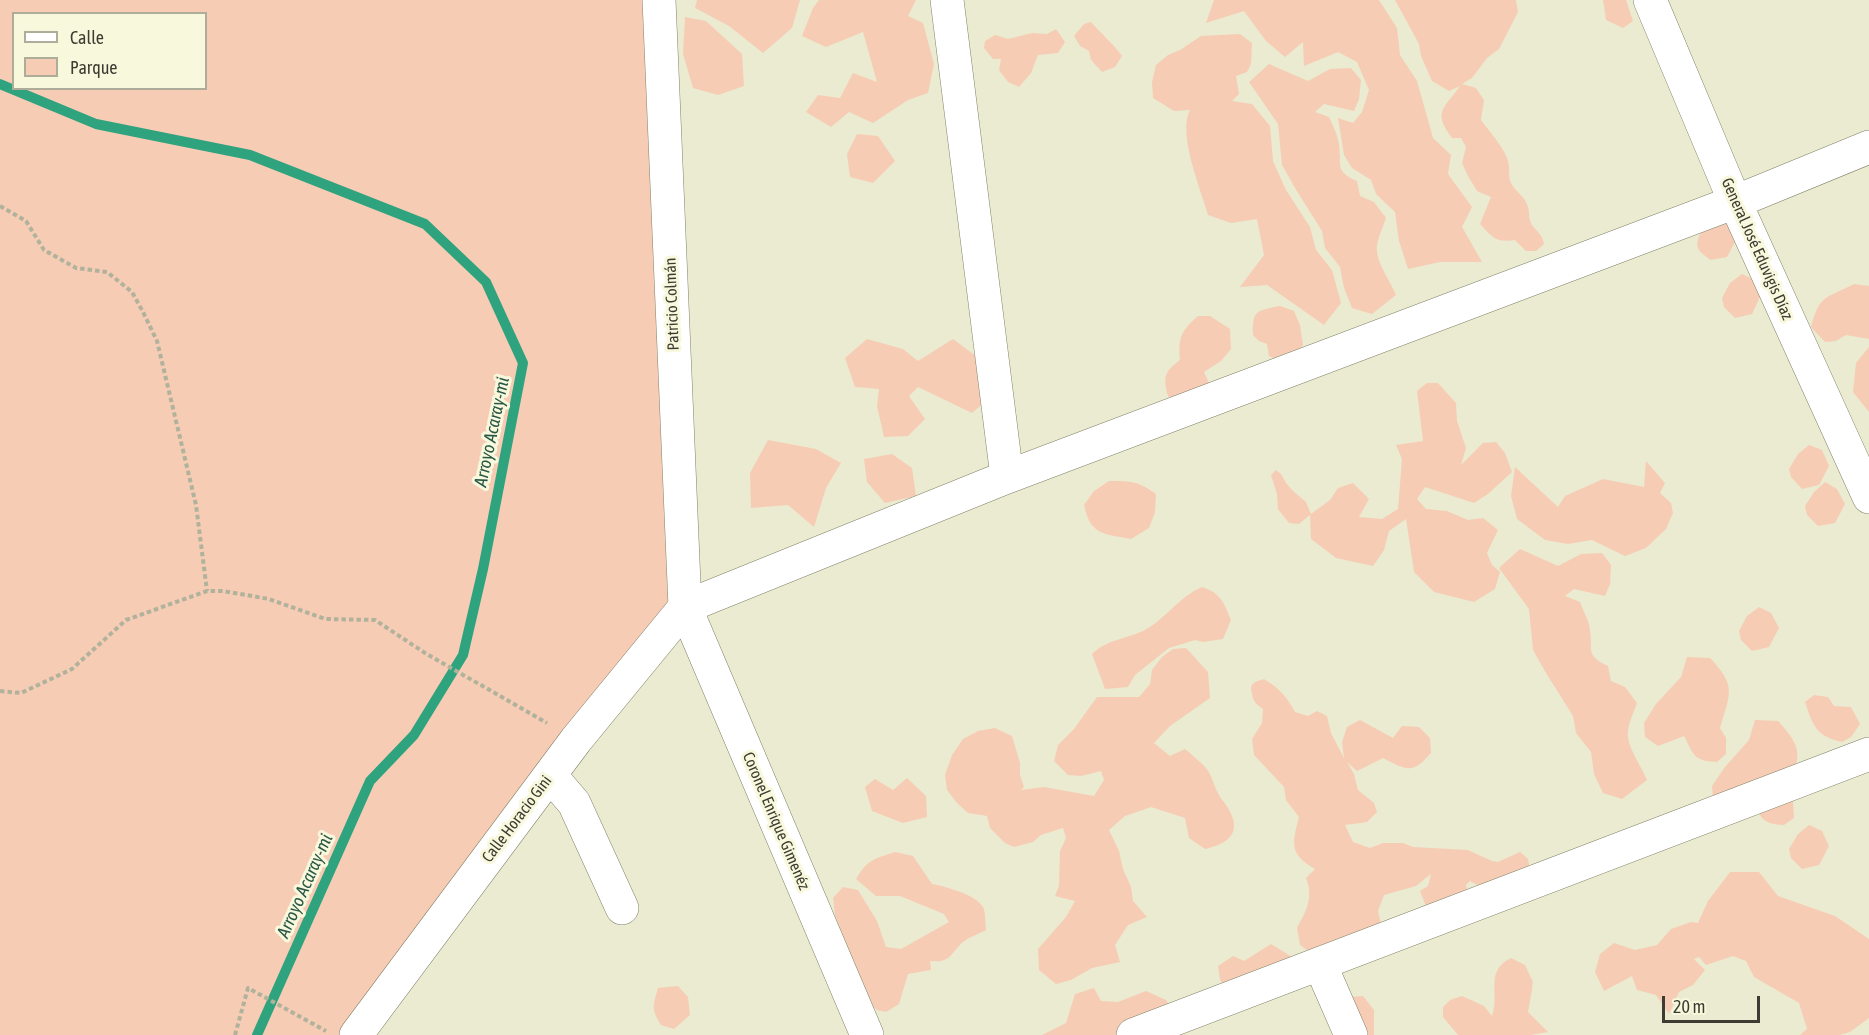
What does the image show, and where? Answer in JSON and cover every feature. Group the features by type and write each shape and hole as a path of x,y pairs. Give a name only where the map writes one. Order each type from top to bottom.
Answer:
{"street":[{"name":"Patricio Colmán","path":"658,0 685,607"},
{"path":"947,0 1007,477"},
{"name":"General José Eduvigis Díaz","path":"1650,0 1736,202 1869,496"},
{"path":"685,607 1007,477 1736,202 1869,147"},
{"name":"Calle Horacio Gini","path":"356,1035 576,740 685,607"},
{"name":"Coronel Enrique Gimenéz","path":"685,607 867,1035"},
{"path":"1133,1035 1869,754"},
{"path":"550,775 574,803 622,908"},
{"path":"1320,963 1351,1035"}],"path":[{"path":"0,206 26,221 44,250 76,268 107,272 132,292 143,312 157,341 195,505 207,591"},
{"path":"0,691 21,693 72,669 126,620 207,591 223,591 269,599 325,619 375,620 425,653 576,740"},
{"path":"235,1035 248,988 333,1035"}],"green space":[{"path":"0,0 653,0 692,605 356,1035 0,1035"},
{"path":"697,0 800,0 792,28 763,53 729,26 695,8"},
{"path":"819,0 916,0 908,16 923,23 934,64 928,93 908,100 873,123 849,112 831,127 806,112 818,95 840,98 853,73 877,82 863,32 826,47 802,36 813,8"},
{"path":"1214,0 1379,0 1397,28 1400,55 1417,81 1433,138 1451,155 1448,174 1472,207 1462,227 1482,262 1440,262 1408,269 1399,241 1395,212 1376,194 1371,180 1352,168 1344,155 1338,118 1353,123 1362,112 1369,90 1357,62 1338,52 1304,66 1303,42 1285,57 1266,41 1244,11 1206,23"},
{"path":"1395,0 1516,0 1518,12 1499,49 1487,58 1472,78 1462,84 1476,88 1484,100 1481,120 1505,153 1511,182 1525,200 1531,223 1541,235 1544,244 1536,251 1526,251 1515,240 1499,240 1480,224 1491,197 1477,191 1462,163 1466,147 1461,138 1452,138 1442,116 1445,105 1460,86 1449,91 1432,81 1421,56 1419,44"},
{"path":"1603,0 1626,0 1633,21 1623,28 1606,20"},
{"path":"685,17 706,21 742,54 744,86 718,95 693,88 683,54"},
{"path":"1091,22 1122,56 1115,67 1102,72 1091,60 1089,51 1080,46 1074,36 1084,24"},
{"path":"1056,29 1065,42 1058,53 1038,55 1031,73 1019,87 1008,82 999,70 1001,59 993,59 984,48 985,41 995,35 1008,39 1032,33 1047,34"},
{"path":"1240,34 1252,43 1251,64 1247,72 1236,76 1239,94 1232,101 1252,104 1270,126 1273,161 1286,190 1310,227 1316,250 1332,270 1341,303 1324,325 1267,285 1240,287 1264,255 1257,219 1231,223 1208,215 1188,147 1186,133 1190,110 1174,111 1153,98 1152,82 1156,65 1168,55 1201,36"},
{"path":"1269,64 1308,81 1330,69 1351,68 1361,80 1359,99 1354,111 1324,104 1315,112 1329,117 1338,138 1342,170 1357,181 1360,196 1374,202 1386,218 1378,239 1377,252 1396,295 1372,314 1352,308 1344,288 1340,267 1325,248 1322,231 1282,165 1278,124 1249,82"},
{"path":"857,134 878,136 895,161 873,183 850,177 847,154"},
{"path":"1718,216 1730,223 1737,238 1727,257 1710,260 1697,245 1702,231"},
{"path":"1742,274 1755,280 1761,295 1752,314 1735,318 1724,307 1722,298 1730,283"},
{"path":"1854,284 1869,286 1869,339 1846,335 1836,341 1825,342 1811,327 1821,302 1830,295"},
{"path":"1280,306 1294,311 1300,325 1303,345 1294,356 1278,360 1269,356 1267,344 1259,341 1253,335 1253,326 1258,313"},
{"path":"1198,316 1210,316 1230,329 1231,349 1221,361 1204,372 1212,390 1187,409 1168,396 1165,379 1171,368 1180,360 1182,335"},
{"path":"867,339 903,349 918,361 953,339 980,359 985,402 972,413 918,387 909,396 925,419 908,436 884,437 877,406 879,389 855,387 845,358"},
{"path":"1869,347 1869,412 1853,392 1856,363"},
{"path":"1427,383 1438,383 1456,403 1457,421 1466,448 1461,465 1483,443 1496,442 1505,453 1512,472 1488,494 1474,503 1425,487 1417,499 1426,509 1447,511 1468,520 1483,518 1498,530 1487,553 1492,565 1500,572 1495,589 1474,602 1434,592 1414,572 1406,519 1389,531 1384,550 1373,566 1336,558 1311,539 1310,515 1299,524 1289,523 1278,509 1277,494 1271,475 1276,470 1293,491 1306,502 1311,514 1330,500 1338,488 1353,483 1369,499 1359,517 1382,519 1398,509 1402,459 1396,445 1423,441 1417,391"},
{"path":"768,440 816,449 841,463 826,488 814,527 788,505 751,508 750,473"},
{"path":"1809,445 1822,450 1829,466 1819,485 1802,489 1791,477 1789,469 1798,454"},
{"path":"892,454 912,468 916,496 885,503 867,482 864,459"},
{"path":"1646,461 1665,483 1660,493 1671,503 1673,513 1666,529 1646,548 1625,556 1592,540 1568,544 1545,540 1517,519 1511,496 1515,467 1558,507 1565,496 1603,479 1644,487"},
{"path":"1109,481 1134,483 1156,494 1155,512 1149,528 1131,539 1106,534 1094,528 1087,515 1084,505 1094,491"},
{"path":"1825,482 1837,489 1845,504 1835,523 1818,526 1807,515 1805,506 1814,492"},
{"path":"1520,549 1558,566 1581,554 1602,553 1611,565 1610,584 1605,596 1574,589 1565,596 1580,602 1589,626 1593,655 1608,666 1611,681 1625,687 1637,703 1629,724 1628,737 1647,780 1622,799 1603,793 1594,774 1591,752 1576,733 1573,716 1533,650 1529,609 1499,568"},
{"path":"1202,587 1218,596 1231,620 1223,639 1203,642 1195,640 1169,648 1135,675 1128,687 1105,689 1092,654 1105,645 1150,627 1188,595"},
{"path":"1759,607 1771,613 1779,628 1769,647 1752,651 1741,640 1739,631 1747,616"},
{"path":"1186,648 1208,672 1210,698 1170,726 1154,743 1170,756 1185,749 1199,760 1210,774 1219,795 1228,808 1234,824 1233,831 1231,836 1220,844 1205,849 1189,838 1185,818 1151,807 1125,816 1109,830 1119,851 1123,869 1131,887 1133,901 1147,917 1128,925 1115,945 1120,962 1092,968 1071,980 1056,984 1039,970 1038,949 1066,917 1075,901 1055,896 1059,886 1060,851 1066,838 1063,828 1041,835 1033,842 1014,847 1005,843 990,828 987,816 968,813 947,790 945,775 952,755 963,739 978,731 995,728 1012,736 1024,787 1021,790 1044,787 1094,796 1104,780 1101,771 1081,776 1068,775 1054,761 1058,745 1074,729 1097,697 1139,697 1150,684 1152,670 1162,657 1173,649"},
{"path":"1687,657 1710,658 1728,683 1728,698 1720,728 1726,738 1726,754 1717,762 1695,756 1684,736 1658,746 1645,737 1644,723 1656,704 1681,677"},
{"path":"1264,679 1282,693 1295,712 1308,716 1317,711 1327,716 1331,733 1344,758 1342,742 1347,727 1360,720 1393,738 1402,726 1419,727 1430,738 1431,753 1414,767 1404,767 1383,758 1357,771 1347,762 1354,774 1358,790 1374,803 1377,812 1367,822 1345,825 1353,842 1370,848 1383,843 1403,843 1413,847 1468,850 1498,862 1520,852 1528,859 1530,870 1483,888 1470,881 1466,885 1467,893 1426,906 1420,891 1428,886 1431,874 1416,886 1384,895 1378,911 1381,924 1312,954 1300,945 1297,928 1309,898 1306,878 1315,869 1301,858 1295,848 1294,841 1299,817 1286,800 1284,787 1254,755 1252,739 1262,723 1263,709 1254,700 1251,686"},
{"path":"1814,695 1828,697 1834,706 1851,707 1860,724 1851,737 1842,742 1833,740 1817,729 1810,718 1805,702"},
{"path":"1755,720 1778,721 1796,747 1797,761 1789,791 1793,801 1794,818 1784,825 1763,819 1751,799 1713,799 1712,786 1749,740"},
{"path":"907,778 926,796 927,817 903,823 872,811 865,787 875,779 893,790"},
{"path":"1809,825 1822,831 1829,846 1819,865 1802,869 1791,858 1789,849 1798,834"},
{"path":"895,852 913,856 932,884 960,892 979,902 984,909 986,930 965,940 950,957 942,961 930,961 931,970 908,974 899,1004 886,1012 877,1010 867,1001 835,915 833,898 843,887 858,890 877,921 886,947 901,949 949,922 944,914 900,896 876,896 856,879 864,867 872,861"},
{"path":"1730,872 1759,872 1778,896 1835,916 1869,939 1869,1018 1850,1032 1839,1035 1800,1035 1807,1029 1799,1003 1754,977 1746,961 1733,956 1706,965 1699,957 1694,959 1705,970 1693,985 1679,992 1669,1014 1656,995 1637,990 1632,976 1604,991 1595,972 1600,954 1614,943 1635,950 1657,945 1671,929 1691,922 1698,923 1708,901"},
{"path":"1271,944 1292,957 1226,989 1220,980 1218,966 1233,956 1244,961"},
{"path":"1511,958 1525,965 1533,982 1528,1012 1548,1032 1530,1035 1458,1035 1443,1017 1443,1007 1450,1000 1462,996 1484,1006 1492,1016 1495,976 1503,963"},
{"path":"678,986 688,997 690,1015 674,1029 661,1025 654,1011 654,1003 658,988"},
{"path":"1094,988 1101,1001 1118,1002 1146,991 1166,1000 1184,1029 1183,1035 1042,1035 1066,1023 1075,994"},
{"path":"1363,996 1374,1010 1374,1035 1339,1035 1350,997"}],"waterway":[{"name":"Arroyo Acaray-mi","path":"0,84 12,89"},
{"name":"Arroyo Acaray-mi","path":"14,90 96,124 250,155 425,224 486,282 523,363 483,569 463,655 414,735 370,781 257,1035"}]}
